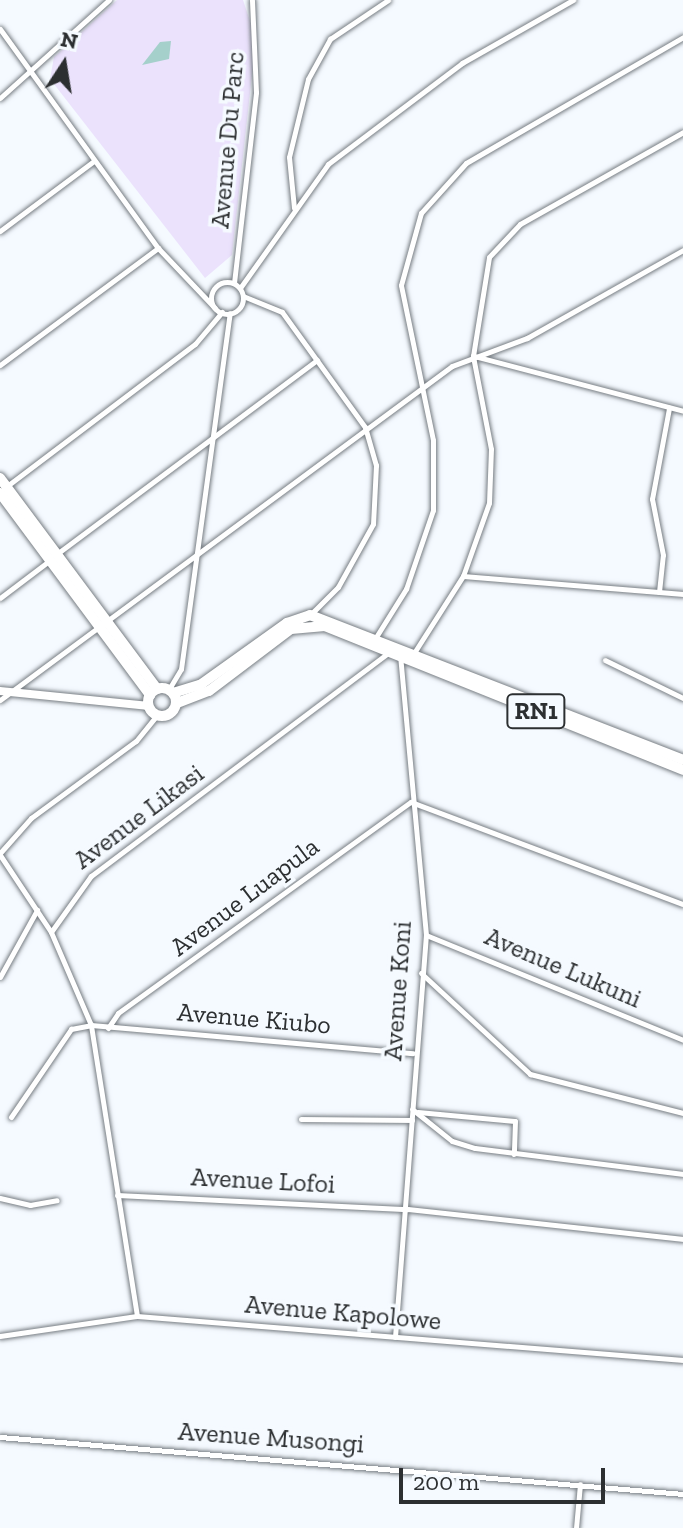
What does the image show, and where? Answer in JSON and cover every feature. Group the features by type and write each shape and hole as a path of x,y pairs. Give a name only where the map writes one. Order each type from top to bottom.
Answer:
{"highway":[{"path":"2,487 103,621 153,701"},
{"path":"153,701 209,691 306,620"},
{"name":"RN1","path":"306,620 376,637 407,656 683,770"},
{"name":"RN1","path":"306,620 683,760"},
{"path":"153,701 173,695"}],"main road":[{"path":"0,691 153,701"}],"street":[{"path":"0,98 33,74 109,0"},
{"name":"Avenue Du Parc","path":"234,283 256,92 252,0"},
{"path":"295,209 289,157 308,79 330,39 388,0"},
{"path":"240,288 328,164 381,121 462,63 573,0"},
{"path":"0,29 158,248 215,308 230,313"},
{"path":"376,637 406,589 433,510 433,440 401,285 409,238 432,195 466,163 683,37"},
{"path":"407,656 449,602 463,576 489,503 491,449 473,356 483,279 500,239 683,132"},
{"path":"0,231 94,161"},
{"path":"0,365 158,248"},
{"path":"0,700 421,387 473,356 527,338 683,250"},
{"path":"215,308 216,286 234,283 243,296 282,312 365,427 376,465 373,524 338,587 306,620"},
{"path":"173,695 181,669 230,313 243,296"},
{"path":"2,487 195,344 222,312"},
{"path":"473,356 683,411"},
{"path":"0,598 317,360"},
{"path":"659,592 663,555 652,499 669,408"},
{"path":"463,576 683,594"},
{"name":"Avenue Likasi","path":"51,932 91,876 388,653"},
{"name":"Avenue Koni","path":"395,1337 408,1209 414,1110 413,1053 426,935 411,802 407,656"},
{"path":"605,660 683,698"},
{"path":"137,1316 91,1025 51,932 0,854 31,818 136,741 153,701"},
{"path":"411,802 683,904"},
{"name":"Avenue Luapula","path":"108,1028 118,1013 411,802"},
{"path":"0,977 37,910"},
{"name":"Avenue Lukuni","path":"426,935 683,1040"},
{"path":"420,972 530,1074 683,1113"},
{"path":"11,1117 71,1029 91,1025"},
{"name":"Avenue Kiubo","path":"91,1025 413,1053"},
{"path":"414,1110 515,1121 514,1154"},
{"path":"414,1110 452,1141 514,1154 683,1174"},
{"path":"301,1119 412,1120"},
{"name":"Avenue Lofoi","path":"117,1195 408,1209 683,1239"},
{"path":"0,1198 30,1205 57,1200"},
{"name":"Avenue Kapolowe","path":"0,1336 137,1316 683,1360"},
{"name":"Avenue Musongi","path":"0,1437 683,1494"},
{"path":"576,1528 580,1484"}],"shaded area":[{"path":"117,0 243,0 256,39 232,255 205,278 50,79 54,57"},
{"path":"171,41 169,59 142,65 160,42"}]}
